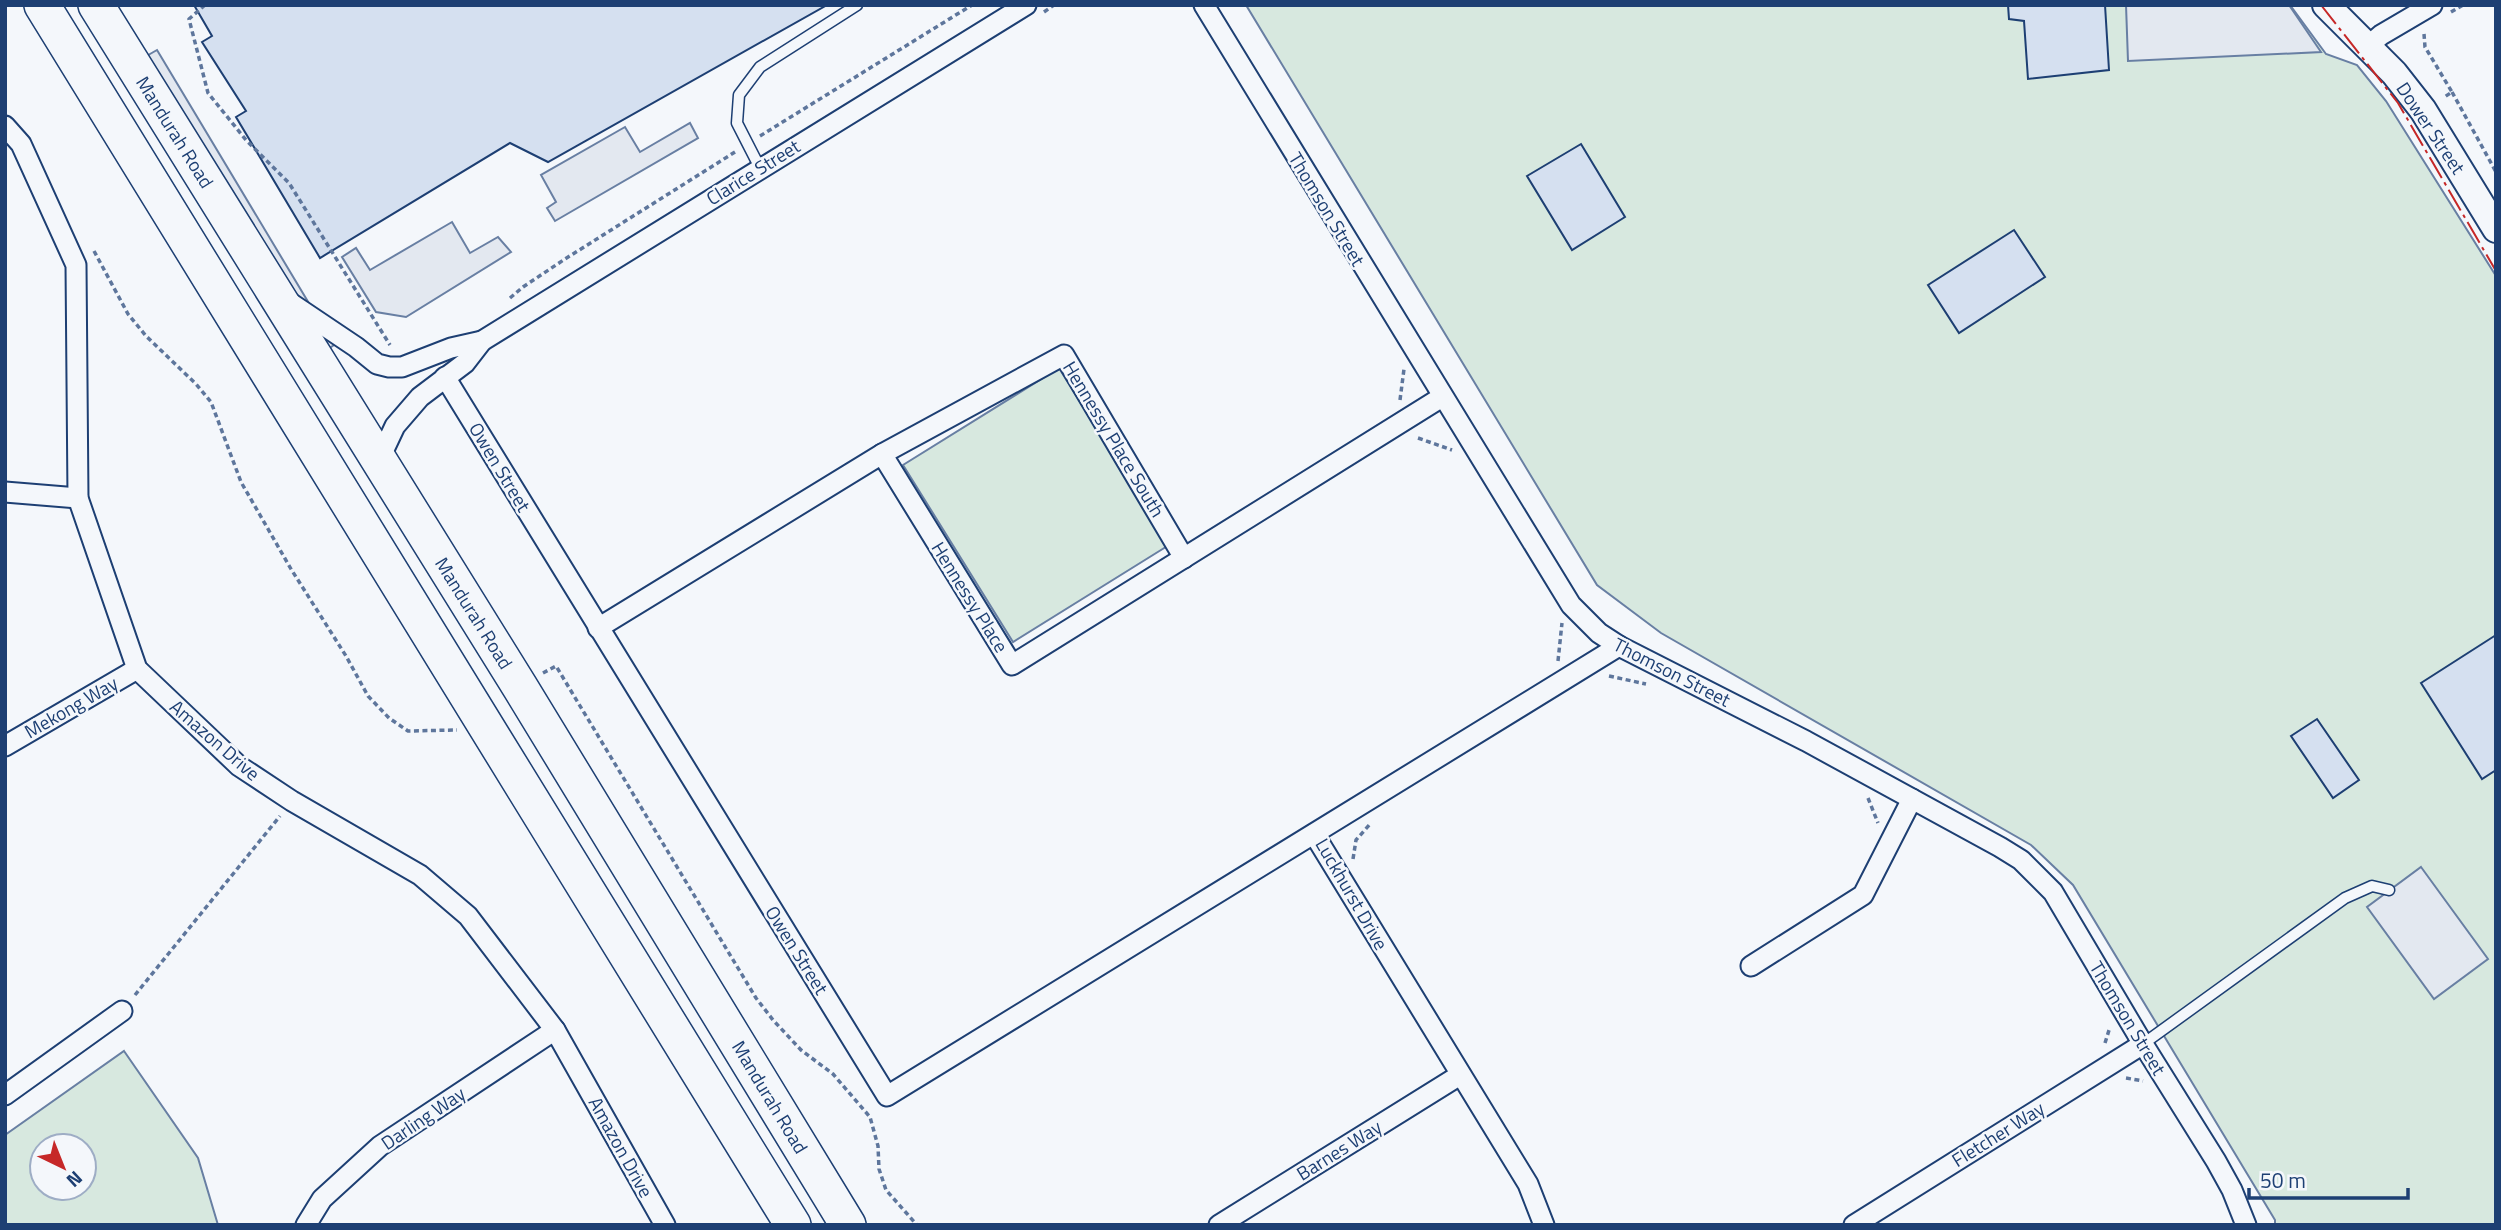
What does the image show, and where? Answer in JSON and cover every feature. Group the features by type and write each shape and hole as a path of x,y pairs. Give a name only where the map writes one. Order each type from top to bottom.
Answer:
{"highway":[{"path":"42,5 793,1225"},
{"name":"Mandurah Road","path":"96,5 379,460 848,1225"}],"street":[{"name":"Clarice Street","path":"276,294 356,346 377,364 389,367 402,367 451,348 482,341 1026,5"},
{"name":"Thomson Street","path":"1204,5 1441,397 1571,605 1599,633 1619,646 1806,741 2021,860 2053,892 2232,1190 2246,1225"},
{"name":"Dower Street","path":"2326,5 2409,64 2445,97 2496,197"},
{"name":"Dower Street","path":"2348,5 2423,110 2496,229"},
{"path":"2374,41 2432,5"},
{"name":"Amazon Drive","path":"5,125 21,144 76,265 78,498 136,669 239,766 292,801 420,874 468,916 555,1030 665,1225"},
{"name":"Clarice Street","path":"379,460 395,426 420,397 465,363 482,341"},
{"name":"Hennessy Place South","path":"881,454 1063,355 1184,558"},
{"name":"Owen Street","path":"445,377 887,1096 1314,834"},
{"name":"Hennessy Place","path":"881,454 1012,665 1441,397"},
{"path":"598,628 881,454"},
{"path":"5,492 78,498"},
{"name":"Luckhurst Drive","path":"1545,1225 1528,1184 1314,834 1619,646"},
{"name":"Mekong Way","path":"5,746 136,669"},
{"path":"1751,966 1863,895 1912,799"},
{"path":"5,1095 121,1011"},
{"name":"Darling Way","path":"306,1225 321,1199 380,1146 555,1030"},
{"name":"Fletcher Way","path":"1854,1225 2143,1044"},
{"name":"Barnes Way","path":"1219,1225 1460,1075"}],"lane":[{"path":"760,169 737,123 739,95 760,67 857,5"},
{"path":"2143,1044 2345,898 2372,886 2389,890"}],"path":[{"path":"205,5 189,19 208,93 246,141 289,183 389,345 399,345"},
{"path":"505,303 523,287 713,163 972,5"},
{"path":"2431,27 2424,34 2425,47 2445,97 2496,172"},
{"path":"121,1011 292,801"},
{"path":"1353,860 1356,840 1377,815"},
{"path":"2104,1049 2112,1021"}],"shaded area":[{"path":"1246,5 2290,5 2326,54 2357,65 2386,101 2496,276 2496,1225 2275,1225 2275,1220 2073,885 2031,845 1661,633 1597,585"},
{"path":"2126,5 2289,5 2321,52 2128,61"},
{"path":"157,50 334,345 321,354 143,58"},
{"path":"690,123 698,138 555,221 547,208 556,202 541,175 625,127 640,152"},
{"path":"452,222 470,253 498,237 511,252 406,317 376,312 342,257 356,248 370,270"},
{"path":"1059,368 1169,545 1013,642 903,465"},
{"path":"2421,867 2488,959 2434,999 2367,907"},
{"path":"124,1051 198,1158 218,1225 5,1225 5,1135"}],"building":[{"path":"194,5 827,5 548,162 510,143 320,258 236,117 246,111 202,42 212,36"},
{"path":"2008,5 2105,5 2109,70 2028,79 2024,21 2009,19"},
{"path":"1581,144 1625,217 1572,250 1527,176"},
{"path":"2014,230 2045,277 1959,333 1928,285"},
{"path":"2496,635 2496,770 2482,779 2421,683"},
{"path":"2317,719 2359,780 2333,798 2291,736"}],"power":[{"path":"2321,5 2398,103 2496,271"}]}
